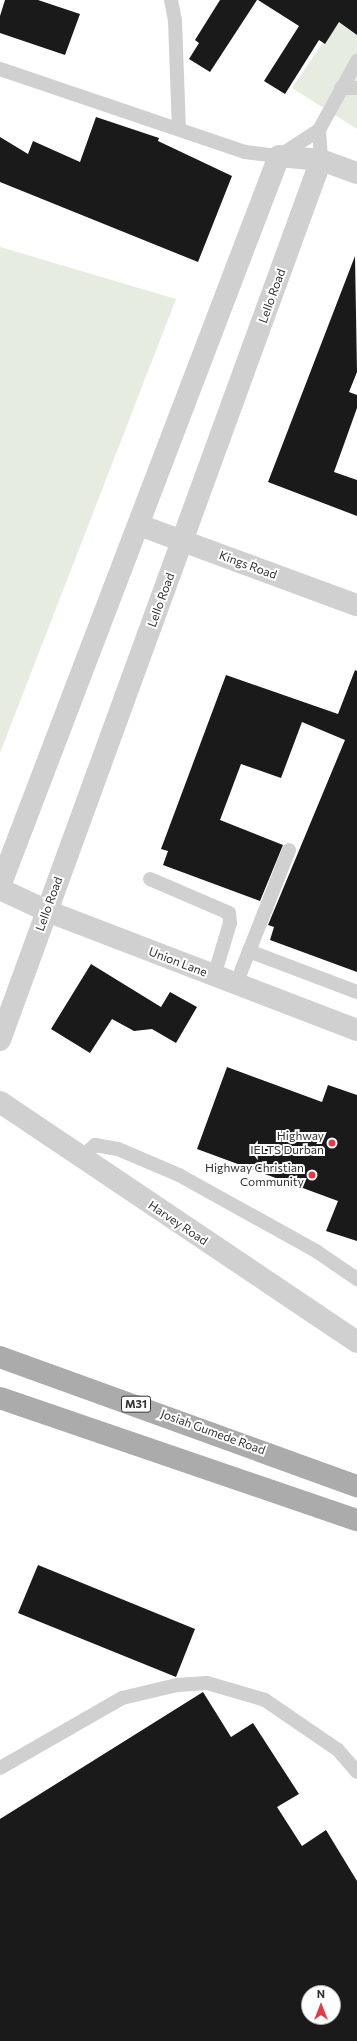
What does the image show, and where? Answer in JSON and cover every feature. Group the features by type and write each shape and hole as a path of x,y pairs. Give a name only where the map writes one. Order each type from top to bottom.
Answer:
{"main road":[{"name":"Josiah Gumede Road","path":"0,1357 271,1453 357,1486"},
{"path":"0,1398 308,1501 357,1520"}],"street":[{"path":"0,888 279,156 321,160 357,173"},
{"name":"Lello Road","path":"0,1040 321,160"},
{"name":"Kings Road","path":"139,525 357,605"},
{"name":"Union Lane","path":"0,888 47,911 357,1030"},
{"name":"Harvey Road","path":"0,1102 81,1158 357,1342"}],"lane":[{"path":"171,0 175,20 179,129"},
{"path":"0,69 245,152 279,156 319,130 357,61"},
{"path":"341,88 357,88"},
{"path":"319,130 321,160"},
{"path":"236,984 289,850"},
{"path":"150,879 229,913 230,923 214,976"},
{"path":"249,951 357,992"},
{"path":"81,1158 95,1145 118,1148 179,1175 316,1251 357,1279"},
{"path":"0,1768 122,1698 176,1685 207,1683 265,1700 338,1750 357,1772"}],"shaded area":[{"path":"352,0 357,0 357,129 292,88"},
{"path":"0,247 176,299 0,753"}],"building":[{"path":"5,0 38,0 80,14 65,55 0,33 0,16"},
{"path":"220,0 257,0 210,72 189,59 199,43 195,40"},
{"path":"258,0 357,0 357,35 339,22 325,44 319,40 285,94 264,81 299,26"},
{"path":"96,117 159,138 158,141 232,176 198,262 0,182 0,137 28,154 33,141 80,162"},
{"path":"355,256 357,372 349,392 357,395 357,408 334,472 357,480 357,516 268,482"},
{"path":"355,670 357,671 357,972 270,940 274,927 268,925 345,740 302,722 281,778 241,764 220,820 283,845 260,901 163,865 168,851 161,849 226,675 338,714"},
{"path":"91,964 161,1007 170,992 197,1007 176,1043 152,1029 134,1031 112,1019 90,1053 51,1029"},
{"name":"Highway Christian Community","path":"227,1067 322,1102 328,1085 357,1095 357,1241 326,1231 338,1201 197,1149"},
{"path":"38,1565 195,1629 176,1677 18,1613"},
{"path":"203,1692 231,1737 253,1723 299,1794 277,1807 302,1846 326,1830 357,1881 357,2041 0,2041 0,1819"}],"place":[{"name":"Highway IELTS Durban","path":"332,1143"},
{"name":"Highway Christian Community","path":"312,1175"}]}
